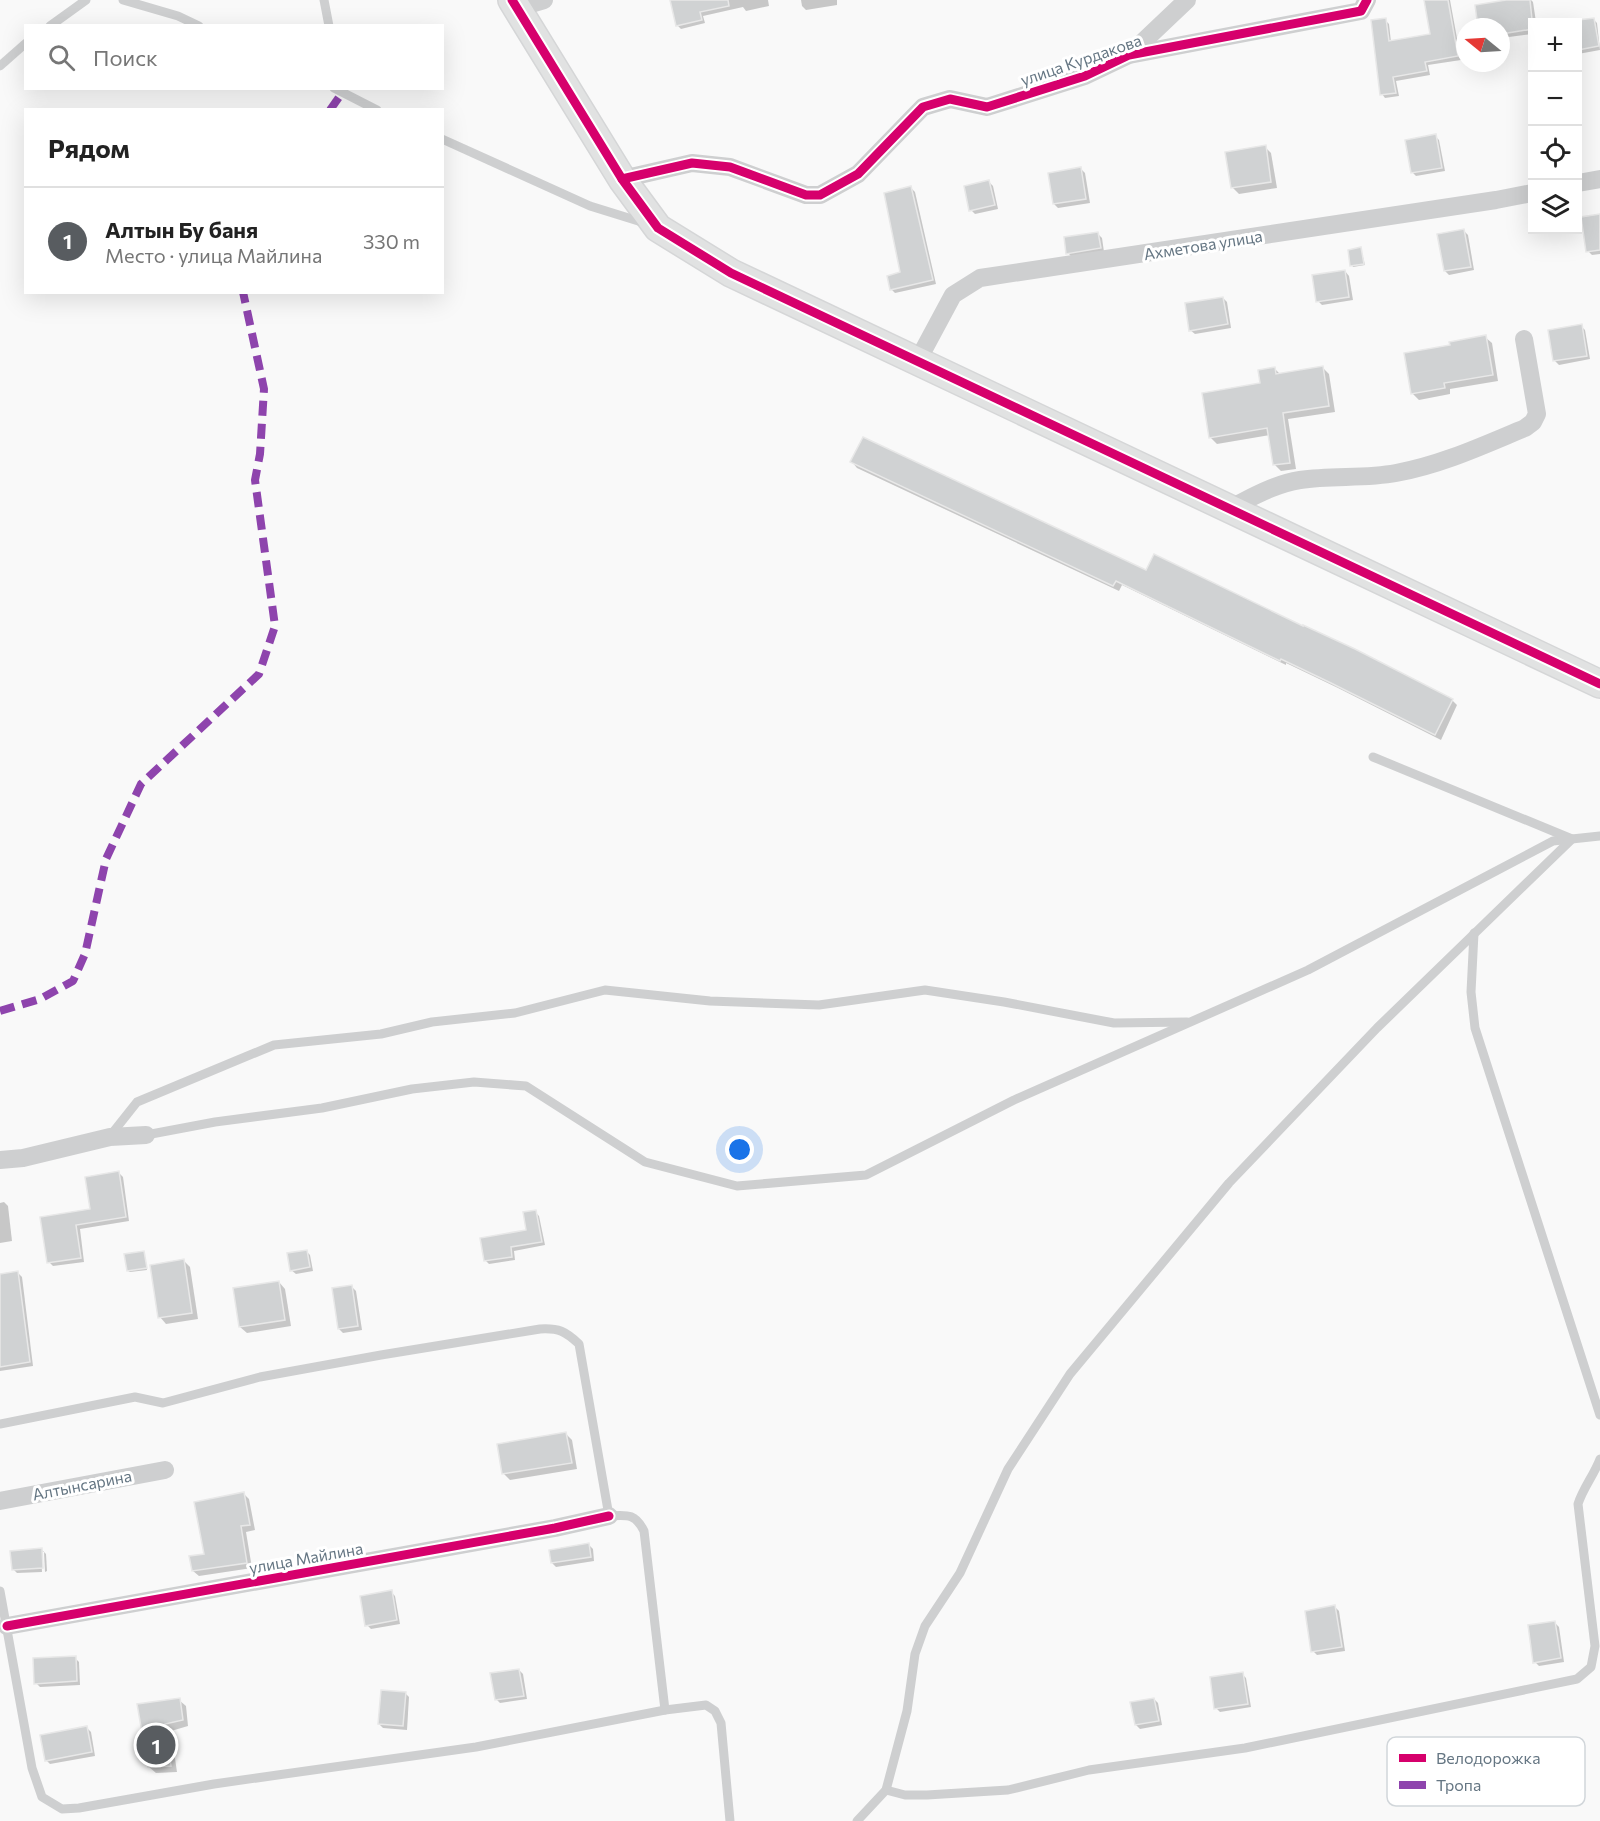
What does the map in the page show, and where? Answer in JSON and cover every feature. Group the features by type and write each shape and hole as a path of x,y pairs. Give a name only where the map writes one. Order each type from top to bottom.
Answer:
{"street":[{"path":"544,0 515,4 622,179 658,228 730,273 1600,684"},
{"path":"1129,55 1187,0"},
{"name":"улица Курдакова","path":"622,179 692,163 730,167 806,195 820,195 858,174 923,107 950,99 987,107 1085,76 1129,55 1361,11 1367,0"},
{"path":"1582,182 1600,179"},
{"name":"Ахметова улица","path":"917,362 953,295 980,278 1528,194"},
{"path":"1228,509 1274,486 1300,480 1383,476 1400,473 1467,452 1525,428 1533,422 1537,414 1524,339"},
{"path":"0,1160 23,1158 110,1137 146,1135"},
{"name":"Алтынсарина","path":"0,1501 165,1470"},
{"name":"улица Майлина","path":"7,1626 555,1528 609,1516"}],"lane":[{"path":"53,24 86,0"},
{"path":"123,0 178,16 195,24"},
{"path":"324,0 329,24"},
{"path":"0,66 24,45"},
{"path":"339,90 373,108"},
{"path":"444,141 590,206 658,228"},
{"path":"1373,757 1572,839"},
{"path":"146,1135 215,1122 322,1108 412,1089 474,1082 526,1086 645,1162 737,1186 866,1175 1014,1100 1308,970 1553,841 1600,836"},
{"path":"857,1821 886,1790 908,1711 915,1654 925,1626 960,1573 1008,1469 1070,1374 1229,1183 1377,1028 1572,839"},
{"path":"1474,933 1471,992 1474,1028 1600,1415"},
{"path":"110,1137 137,1102 274,1045 381,1034 432,1022 514,1013 605,990 710,1001 819,1005 925,990 1114,1023 1192,1022"},
{"path":"0,1424 135,1397 163,1402 260,1377 540,1329 556,1329 568,1334 579,1344 609,1516 628,1515 639,1520 644,1531 665,1710"},
{"path":"886,1790 905,1795 927,1796 1008,1790 1089,1770 1245,1748 1577,1679 1596,1667 1578,1504 1582,1490 1593,1477 1600,1459"},
{"path":"0,1591 32,1768 42,1797 62,1809 80,1808 306,1769 476,1747 665,1710 706,1705 715,1711 720,1723 730,1821"}],"building":[{"path":"670,0 728,0 729,6 700,12 702,20 676,26"},
{"path":"1424,0 1448,0 1456,56 1425,62 1427,71 1393,77 1396,93 1380,95 1371,20 1386,18 1389,41 1430,34"},
{"path":"1506,0 1530,0 1532,18 1528,18 1528,30 1510,33 1510,18 1477,18 1475,5"},
{"path":"1594,18 1599,46 1582,49 1582,20"},
{"path":"1436,134 1442,168 1411,173 1405,140"},
{"path":"1266,145 1271,182 1231,188 1225,152"},
{"path":"1081,167 1086,199 1053,204 1048,173"},
{"path":"989,180 995,205 969,211 964,186"},
{"path":"911,186 933,280 890,290 887,276 900,272 884,193"},
{"path":"1600,214 1600,250 1586,252 1582,217"},
{"path":"1464,229 1471,267 1444,271 1437,234"},
{"path":"1098,232 1101,248 1066,254 1064,237"},
{"path":"1361,247 1364,264 1350,266 1348,250"},
{"path":"1345,270 1349,297 1316,302 1312,275"},
{"path":"1223,297 1228,324 1189,331 1185,303"},
{"path":"1582,324 1587,356 1553,361 1548,330"},
{"path":"1486,335 1493,375 1444,383 1445,388 1411,394 1404,353 1450,345 1449,342"},
{"path":"1323,366 1329,406 1283,413 1290,463 1273,465 1267,428 1209,438 1202,393 1260,383 1258,370 1275,367 1276,374"},
{"path":"863,437 1146,570 1154,554 1355,649 1453,699 1435,735 1116,581 1113,586 850,462"},
{"path":"119,1171 126,1217 76,1225 81,1258 47,1263 40,1217 90,1209 85,1177"},
{"path":"536,1210 542,1242 511,1247 512,1257 484,1261 480,1238 526,1230 523,1212"},
{"path":"307,1250 310,1267 290,1271 287,1253"},
{"path":"144,1251 147,1268 127,1271 124,1254"},
{"path":"184,1259 192,1313 158,1318 150,1265"},
{"path":"18,1271 30,1362 0,1367 0,1274"},
{"path":"279,1281 285,1320 239,1327 233,1288"},
{"path":"352,1285 358,1326 338,1329 332,1288"},
{"path":"566,1432 572,1463 502,1474 497,1444"},
{"path":"244,1492 250,1525 241,1526 247,1563 192,1571 189,1556 204,1554 194,1502"},
{"path":"589,1543 591,1557 551,1563 549,1550"},
{"path":"42,1548 43,1568 12,1570 10,1551"},
{"path":"392,1590 397,1620 365,1626 360,1596"},
{"path":"1335,1605 1342,1647 1311,1652 1305,1611"},
{"path":"1555,1621 1561,1658 1533,1663 1528,1625"},
{"path":"76,1656 77,1681 34,1684 33,1658"},
{"path":"519,1669 524,1696 495,1700 490,1673"},
{"path":"1243,1672 1248,1704 1214,1709 1210,1677"},
{"path":"381,1690 406,1692 403,1726 378,1724"},
{"path":"180,1698 183,1720 165,1724 171,1766 148,1767 137,1704"},
{"path":"1154,1698 1159,1721 1135,1725 1130,1702"},
{"path":"87,1726 92,1752 45,1761 40,1735"}],"marked path":[{"path":"331,108 342,93"},
{"path":"0,1011 40,999 73,981 85,954 106,859 141,784 259,674 275,626 255,480 260,454 264,389 243,294"}],"cycle path":[{"path":"512,0 622,179 658,228 731,273 1600,684"},
{"path":"622,179 692,163 730,167 806,195 820,195 858,174 923,107 950,99 987,107 1085,76 1129,55 1361,11 1367,0"},
{"path":"7,1626 555,1528 609,1516"}],"place":[{"name":"Алтын Бу баня","path":"156,1745"}]}
